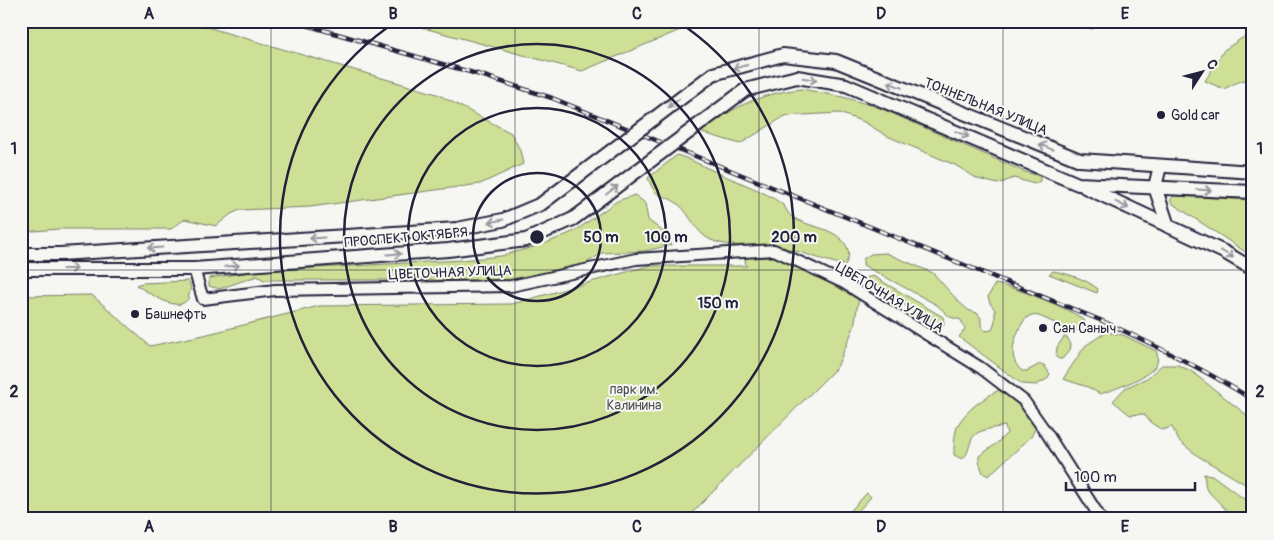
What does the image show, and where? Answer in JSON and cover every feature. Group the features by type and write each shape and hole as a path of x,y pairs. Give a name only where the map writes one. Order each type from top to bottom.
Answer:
{"main road":[{"name":"ТОННЕЛЬНАЯ УЛИЦА","path":"713,74 783,55 836,61 1080,160 1253,172"},
{"name":"ПРОСПЕКТ ОКТЯБРЯ","path":"21,254 60,254 457,229 503,220 541,204 713,74"},
{"name":"ПРОСПЕКТ ОКТЯБРЯ","path":"21,269 194,269 458,249 526,240 573,220 745,90 797,77 846,85 1078,184"},
{"path":"1160,166 1156,187 1168,226"},
{"path":"1078,184 1253,192"},
{"path":"1078,184 1224,252 1253,269"}],"street":[{"name":"ЦВЕТОЧНАЯ УЛИЦА","path":"194,269 203,299 275,290 511,286 636,259 774,250 844,283 981,368 1024,401 1048,435 1101,519"}],"green space":[{"path":"21,21 186,21 437,94 511,133 520,150 523,164 480,184 310,207 240,210 231,214 216,226 185,219 171,229 59,229 21,232"},
{"path":"398,21 702,21 582,71"},
{"path":"1052,21 1096,21 1093,29"},
{"path":"1253,31 1253,80 1242,81 1224,89 1205,81 1224,50"},
{"path":"802,89 843,97 880,108 1025,172 1040,176 1040,181 1034,184 1014,178 998,184 978,179 955,165 887,136 864,122 839,113 785,116 740,144 700,132 729,112 749,102 775,93"},
{"path":"677,155 767,194 782,204 790,215 797,220 831,232 843,241 848,250 848,259 845,265 775,246 719,243 706,237 678,204 654,190 648,178"},
{"path":"635,195 645,203 648,220 670,237 671,245 645,251 602,253 585,264 516,280 264,280 257,276 219,289 209,286 209,278 259,271 462,260 501,256 544,244 575,231 617,201"},
{"path":"1174,196 1253,200 1253,257 1173,204 1170,200"},
{"path":"886,253 933,273 958,301 968,310 977,313 981,318 981,325 985,331 992,330 995,321 995,310 988,297 995,284 1042,299 1068,310 1085,321 1080,330 1076,331 1039,316 1031,315 1022,323 1014,344 1013,354 1015,363 1022,371 1027,371 1040,364 1044,365 1050,374 1047,379 1036,385 1022,384 959,337 965,329 961,320 950,317 937,305 863,265 863,259 871,254"},
{"name":"парк им. Калинина","path":"746,257 776,257 859,297 854,327 837,367 686,519 21,519 21,296 92,295 150,346 204,335 319,306 512,304 648,266 747,266 745,263"},
{"path":"1053,271 1071,275 1088,282 1098,289 1097,293 1049,274"},
{"path":"873,276 943,317 944,324 941,327 866,282 866,278"},
{"path":"188,281 191,287 188,299 181,304 164,301 136,285 142,283"},
{"path":"1106,332 1123,335 1156,351 1158,360 1154,368 1132,382 1100,394 1088,387 1063,379 1085,346"},
{"path":"1064,337 1067,337 1071,345 1070,350 1062,359 1059,359 1056,357 1057,347"},
{"path":"1162,365 1178,365 1191,371 1253,420 1253,484 1250,487 1198,456 1179,441 1172,427 1162,430 1150,422 1144,414 1130,415 1113,401 1125,388 1147,378"},
{"path":"1001,389 1023,406 1036,427 1031,437 988,476 983,473 979,456 996,444 1007,433 1005,426 987,429 975,434 962,459 954,455 955,437 957,427 965,415 982,400"},
{"path":"1204,474 1212,475 1252,505 1253,511 1248,515 1235,519 1206,489"},
{"path":"867,493 871,497 851,519 843,519"}],"railway":[{"path":"292,21 484,76 552,98 1100,320 1178,357 1253,400"}],"place":[{"name":"Gold car","path":"1161,115"},
{"name":"Башнефть","path":"135,314"},
{"name":"Сан Саныч","path":"1043,328"}]}
